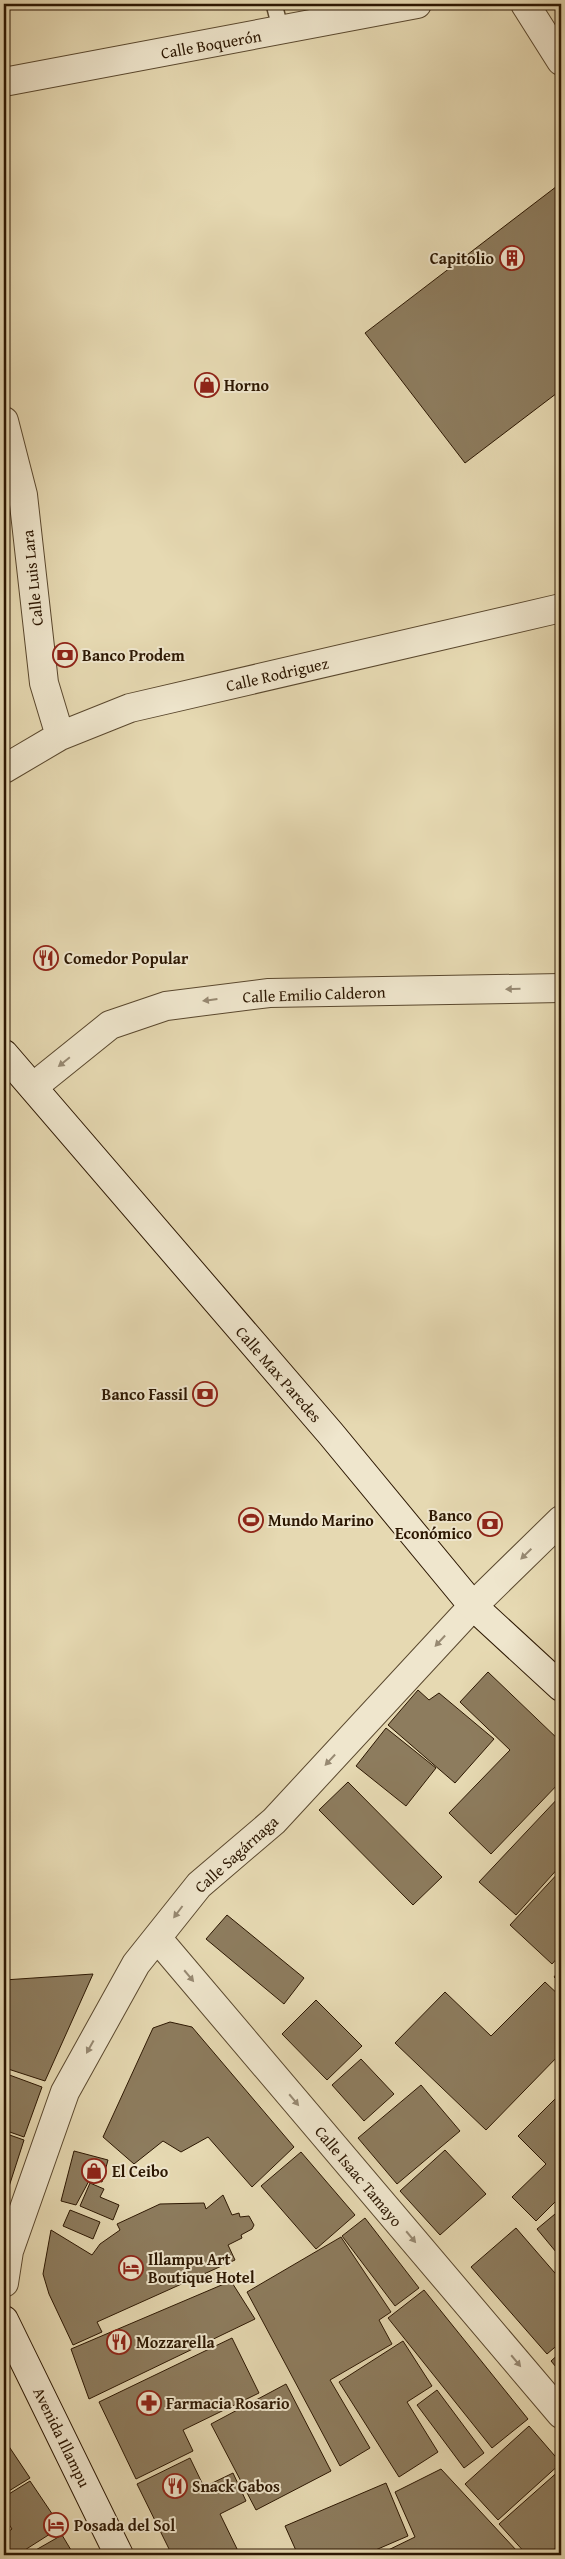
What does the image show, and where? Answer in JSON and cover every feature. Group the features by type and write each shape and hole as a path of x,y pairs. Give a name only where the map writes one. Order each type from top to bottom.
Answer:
{"street":[{"name":"Calle Boquerón","path":"4,82 417,4"},
{"path":"525,4 561,61"},
{"name":"Calle Luis Lara","path":"4,421 23,495 44,683 60,736"},
{"name":"Calle Rodriguez","path":"4,769 60,736 130,708 561,608"},
{"name":"Calle Emilio Calderon","path":"33,1087 110,1025 166,1006 269,993 561,988"},
{"name":"Calle Max Paredes","path":"4,1054 331,1434 474,1606 561,1687"},
{"name":"Calle Sagárnaga","path":"4,2283 9,2250 65,2092 136,1964 158,1939 199,1885 274,1821 474,1606 561,1520"},
{"name":"Calle Isaac Tamayo","path":"158,1939 561,2414"},
{"name":"Avenida Illampu","path":"4,2320 119,2555"}],"lane":[{"path":"274,4 281,31"}],"building":[{"name":"Capitolio","path":"561,183 561,390 465,463 365,333"},
{"path":"488,1672 561,1742 561,1781 491,1854 449,1813 510,1750 460,1702"},
{"path":"418,1690 429,1700 439,1693 494,1739 455,1783 388,1725"},
{"path":"386,1728 436,1768 406,1806 356,1766"},
{"path":"348,1782 442,1877 413,1905 319,1810"},
{"path":"561,1795 561,1865 516,1915 479,1882"},
{"path":"561,1870 561,1954 552,1964 510,1925"},
{"path":"227,1915 304,1978 284,2004 206,1939"},
{"path":"561,1968 561,1984 554,1977"},
{"path":"93,1974 45,2081 5,2068 4,1980"},
{"path":"545,1982 561,1997 561,2053 486,2130 395,2043 445,1992 491,2036"},
{"path":"316,2000 362,2046 327,2080 282,2034"},
{"path":"170,2022 192,2027 294,2147 252,2187 208,2137 181,2152 163,2141 134,2164 103,2137 153,2028"},
{"path":"361,2059 394,2094 364,2121 332,2085"},
{"path":"4,2073 42,2087 24,2137 4,2130"},
{"path":"421,2085 460,2131 397,2184 358,2138"},
{"path":"561,2093 561,2196 536,2221 512,2197 546,2164 518,2136"},
{"path":"4,2133 24,2140 5,2199 4,2198"},
{"path":"445,2150 486,2194 440,2235 400,2191"},
{"path":"74,2151 108,2160 102,2182 90,2179 76,2205 61,2201"},
{"path":"301,2152 355,2215 316,2249 261,2186"},
{"path":"90,2183 104,2189 100,2197 119,2205 113,2220 80,2206"},
{"name":"Illampu Art Boutique Hotel","path":"223,2195 232,2215 239,2213 240,2217 249,2216 254,2225 252,2229 241,2235 242,2238 228,2245 235,2260 97,2322 102,2332 73,2345 49,2294 43,2274 51,2230 92,2255 100,2244 120,2230 117,2224 160,2204 204,2203 206,2209"},
{"path":"561,2209 561,2258 537,2229"},
{"path":"70,2210 100,2222 93,2239 63,2226"},
{"path":"365,2218 419,2288 395,2306 342,2236"},
{"path":"516,2228 561,2280 561,2342 547,2354 471,2267"},
{"path":"341,2237 391,2312 379,2320 392,2344 330,2380 370,2448 340,2466 247,2292"},
{"path":"231,2281 255,2319 89,2399 71,2349"},
{"path":"424,2290 528,2419 492,2448 388,2318"},
{"path":"232,2338 259,2393 183,2430 193,2451 136,2479 99,2402"},
{"path":"403,2341 432,2386 407,2402 438,2452 399,2477 339,2382"},
{"path":"561,2352 561,2373 551,2361"},
{"path":"286,2384 331,2471 256,2510 211,2424"},
{"path":"437,2390 484,2453 464,2468 417,2405"},
{"path":"529,2426 561,2463 498,2520 465,2484"},
{"path":"4,2439 30,2478 4,2494"},
{"path":"190,2458 204,2487 233,2473 246,2501 220,2514 240,2555 172,2555 137,2484"},
{"path":"441,2469 517,2551 509,2555 378,2555 415,2537 395,2492"},
{"path":"561,2469 561,2543 548,2555 527,2555 499,2524"},
{"path":"30,2481 61,2527 17,2555 7,2555 4,2535 12,2529 4,2517 4,2497"},
{"path":"386,2483 408,2536 364,2555 298,2555 285,2526"},
{"path":"62,2535 74,2555 27,2555"},
{"path":"561,2547 561,2555 551,2555"}],"place":[{"name":"Capitolio","path":"512,258"},
{"name":"Horno","path":"207,385"},
{"name":"Banco Prodem","path":"65,655"},
{"name":"Comedor Popular","path":"46,958"},
{"name":"Banco Fassil","path":"205,1394"},
{"name":"Mundo Marino","path":"251,1520"},
{"name":"Banco Económico","path":"490,1524"},
{"name":"El Ceibo","path":"94,2171"},
{"name":"Illampu Art Boutique Hotel","path":"131,2268"},
{"name":"Mozzarella","path":"119,2342"},
{"name":"Farmacia Rosario","path":"149,2403"},
{"name":"Snack Gabos","path":"175,2486"},
{"name":"Posada del Sol","path":"56,2525"}]}
